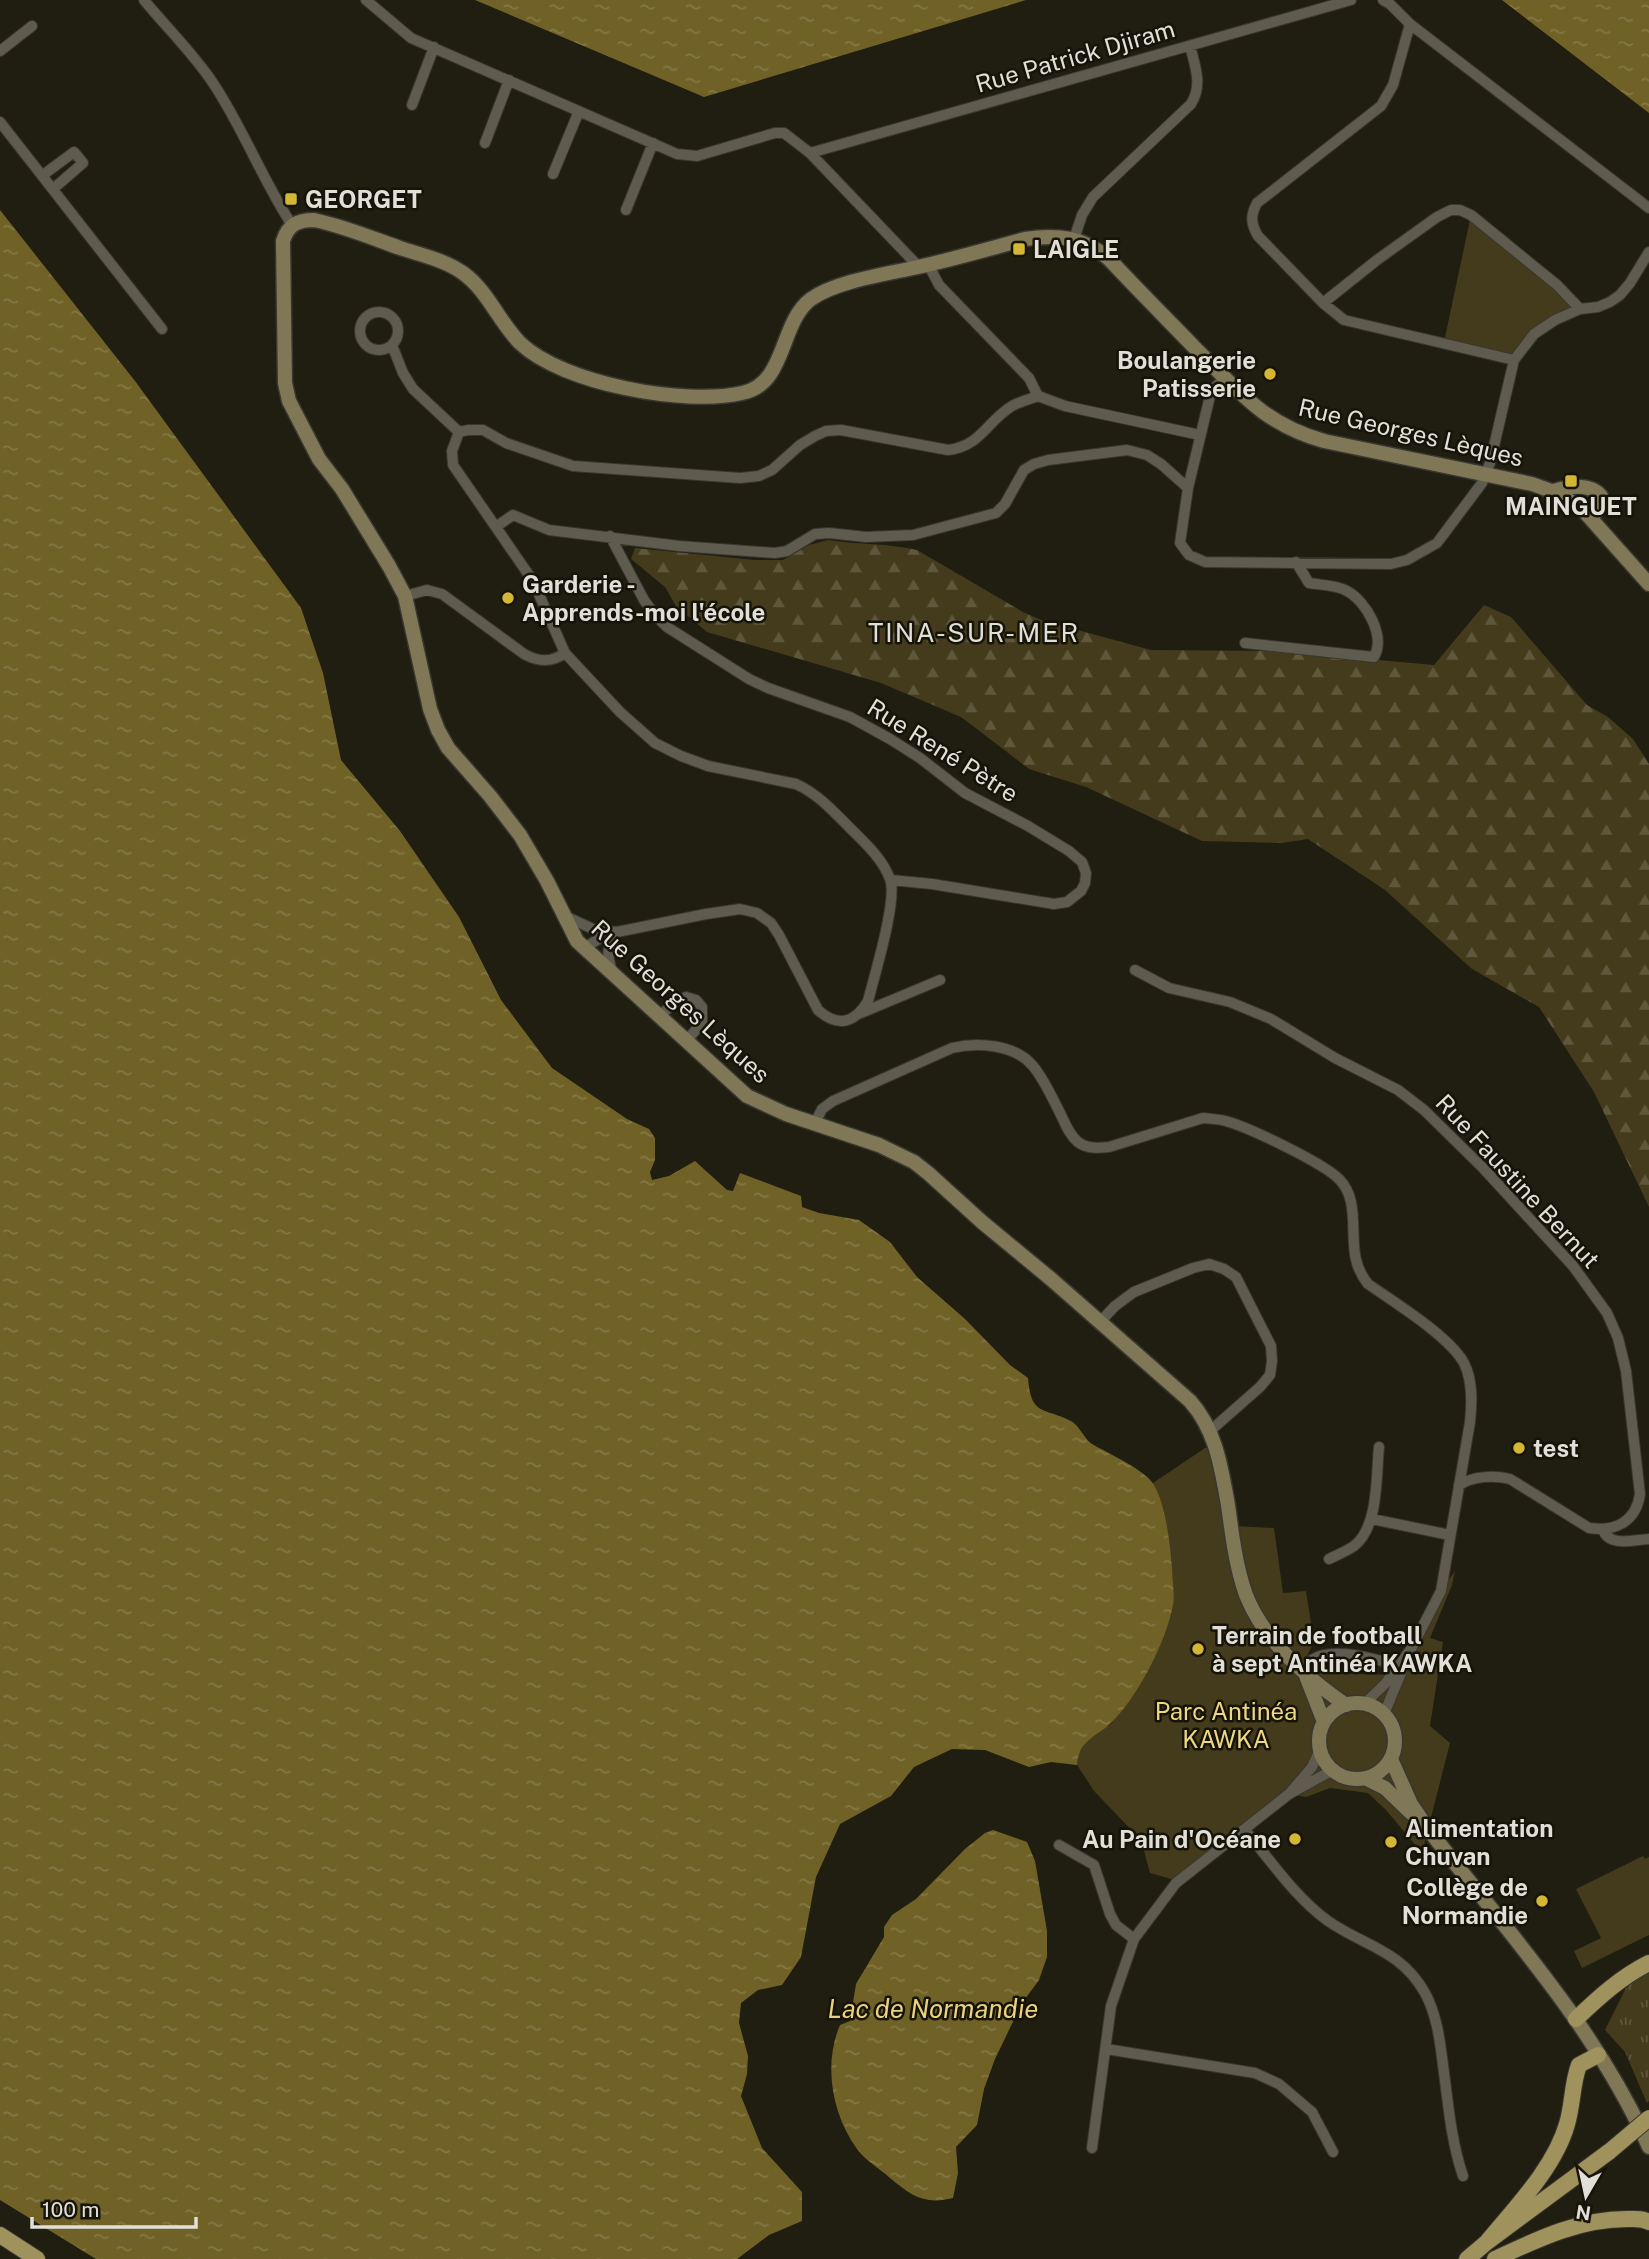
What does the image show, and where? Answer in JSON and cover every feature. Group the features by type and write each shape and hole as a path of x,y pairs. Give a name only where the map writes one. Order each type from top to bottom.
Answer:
{"main road":[{"name":"Rue Georges Lèques","path":"1346,1705 1302,1670 1266,1632 1246,1594 1233,1538 1222,1468 1210,1432 1190,1401 914,1162 879,1145 755,1101 740,1091 577,941 520,835 499,806 448,748 438,730 430,709 405,596 390,566 342,489 319,459 289,401 285,383 281,248 285,234 292,225 303,220 320,221 452,266 466,275 489,301 513,336 538,358 580,376 658,394 722,395 743,393 758,387 769,376 800,310 814,297 866,279 1041,236 1074,239 1096,248 1109,259 1261,412 1299,433 1554,491 1591,517 1649,584"},
{"path":"1554,491 1582,487 1598,493 1601,496 1601,504 1591,517"},
{"name":"Rue Georges Lèques","path":"1302,1670 1324,1722"},
{"path":"1364,1704 1375,1707 1384,1714 1392,1724 1395,1747 1391,1759 1380,1772 1354,1779 1333,1770 1325,1761 1321,1750 1324,1722 1346,1705 1364,1704"},
{"path":"1391,1759 1411,1804 1428,1829 1576,2019 1631,2106 1649,2147"},
{"path":"1365,1778 1385,1788 1428,1829"},
{"path":"1576,2019 1601,1994 1631,1972 1649,1963"},
{"path":"1487,2242 1548,2163 1566,2126 1579,2065 1598,2055"},
{"path":"1467,2259 1610,2151 1649,2118"},
{"path":"1495,2259 1549,2234 1580,2224 1614,2219 1643,2219 1649,2222"},
{"path":"0,2235 37,2259"}],"street":[{"path":"144,0 213,82 240,126 292,225"},
{"path":"366,0 411,38 677,153 697,156 775,133 784,133 810,153 924,266 1029,378 1038,396"},
{"name":"Rue Patrick Djiram","path":"810,153 1351,0"},
{"path":"1383,0 1410,24 1649,208"},
{"path":"1410,24 1393,85 1381,106 1257,203 1251,219 1258,236 1323,303 1344,320 1514,360"},
{"path":"0,51 32,26"},
{"path":"1074,239 1082,215 1093,197 1191,104 1198,90 1198,82 1190,46"},
{"path":"412,105 433,47"},
{"path":"485,143 509,80"},
{"path":"553,174 579,111"},
{"path":"0,122 162,329"},
{"path":"626,210 653,143"},
{"path":"43,176 75,152 83,163 53,189"},
{"path":"1323,303 1437,217 1451,210 1460,210 1471,215 1557,285 1580,309"},
{"path":"1225,378 1211,392 1188,488 1180,543 1189,555 1205,562 1391,564 1407,560 1437,543 1482,483 1487,474 1514,360 1534,334 1555,320 1580,309 1598,307 1620,295 1649,251"},
{"path":"376,312 388,314 393,318 397,323 398,335 392,345 380,351 368,347 359,330 365,318 376,312"},
{"path":"392,345 403,373 413,389 459,432"},
{"path":"459,432 468,429 483,430 506,443 573,466 740,478 760,476 772,470 800,445 826,431 841,430 948,450 961,449 977,439 1011,406 1038,396 1065,406 1199,435"},
{"path":"459,432 452,451 453,465 533,581 565,653 620,712 655,743 681,757 708,766 796,784 818,797 873,850 891,880 891,903 868,1001 861,1013"},
{"path":"497,526 513,515 549,530 679,546 775,553 787,551 816,534 866,537 913,535 996,513 1005,504 1024,470 1048,460 1127,450 1147,454 1188,488"},
{"name":"Rue René Pètre","path":"610,536 644,600 667,626 749,679 850,717 890,739 920,758 965,793 1028,825 1069,850 1083,862 1086,873 1081,891 1067,902 1054,904 891,880"},
{"path":"1245,643 1374,657 1377,651 1375,625 1364,604 1345,589 1309,583 1296,562"},
{"path":"405,596 427,590 442,594 535,660 557,659 565,653"},
{"path":"584,947 602,936 617,932 740,909 757,913 771,923 818,1010 827,1019 838,1022 852,1019 940,980"},
{"path":"563,916 593,929 617,932"},
{"path":"614,974 607,952 610,941 617,932"},
{"name":"Rue Faustine Bernut","path":"1135,970 1168,988 1230,1002 1271,1019 1335,1058 1398,1090 1424,1110 1483,1168 1573,1266 1607,1313 1618,1338 1626,1371 1633,1424 1639,1506 1623,1524 1603,1530"},
{"path":"659,1016 686,997 696,1000 702,1007 702,1023 686,1041"},
{"path":"815,1123 822,1110 833,1101 952,1048 982,1044 1015,1054 1032,1065 1072,1135 1086,1147 1109,1147 1203,1118 1216,1119 1230,1122 1326,1169 1345,1186 1351,1200 1355,1260 1359,1272 1368,1284 1453,1349 1464,1364 1472,1400 1441,1591 1411,1649 1384,1714"},
{"path":"1100,1322 1134,1292 1193,1268 1209,1264 1236,1277 1271,1346 1270,1376 1210,1432"},
{"path":"1329,1559 1353,1547 1364,1536 1372,1519 1379,1447"},
{"path":"1459,1485 1467,1480 1495,1477 1510,1479 1577,1522 1589,1528 1603,1530 1605,1537 1611,1541 1649,1539"},
{"path":"1372,1519 1450,1535"},
{"path":"1364,1704 1385,1684 1411,1649"},
{"path":"1302,1670 1320,1656 1343,1655 1375,1658 1398,1666"},
{"path":"1091,2148 1111,2006 1134,1939 1176,1883 1289,1794 1312,1767 1321,1750"},
{"path":"1289,1794 1333,1770"},
{"path":"1245,1830 1305,1902 1330,1923 1383,1951 1409,1969 1426,1994 1437,2025 1456,2155 1463,2176"},
{"path":"1059,1845 1094,1865 1110,1914 1116,1925 1134,1939"},
{"path":"1106,2049 1259,2074 1279,2084 1312,2112 1333,2151"}],"green space":[{"path":"1471,215 1580,309 1555,320 1514,360 1444,342"},
{"path":"828,540 917,550 1041,620 1151,650 1277,651 1434,665 1484,605 1511,617 1587,705 1608,717 1633,739 1649,764 1649,1207 1594,1092 1539,1007 1472,969 1385,890 1308,839 1282,843 1202,841 1086,787 1029,769 961,717 881,683 707,632 676,606 665,587 631,559 635,548 755,560 783,560 809,545"},
{"name":"Parc Antinéa KAWKA","path":"1215,1445 1235,1526 1274,1528 1283,1593 1306,1591 1314,1642 1301,1668 1318,1673 1400,1675 1441,1591 1455,1571 1430,1638 1443,1642 1430,1726 1450,1743 1422,1853 1368,1793 1330,1788 1306,1797 1289,1794 1178,1881 1150,1873 1141,1840 1094,1791 1077,1765 1078,1755 1086,1742 1112,1723 1173,1604 1169,1545 1163,1510 1153,1483 1205,1448"},
{"path":"1643,1856 1645,1859 1649,1857 1649,1935 1582,1968 1574,1951 1601,1938 1576,1889"},
{"path":"1649,1967 1647,2103 1625,2052 1605,2030 1626,1988"}],"water":[{"path":"475,0 1026,0 704,97"},
{"path":"1502,0 1649,0 1649,113"},
{"path":"0,210 135,381 301,608 323,673 341,760 400,831 459,917 501,1000 552,1068 627,1119 649,1129 655,1138 655,1160 650,1172 652,1180 669,1176 695,1161 727,1190 733,1191 740,1173 801,1196 802,1207 859,1220 890,1242 917,1277 965,1319 1010,1365 1028,1378 1032,1399 1040,1409 1074,1423 1092,1444 1126,1462 1150,1479 1158,1494 1169,1537 1173,1605 1157,1651 1141,1683 1122,1711 1085,1744 1078,1756 1077,1765 1051,1762 1029,1767 985,1750 952,1749 914,1767 891,1796 840,1824 816,1877 801,1957 782,1985 758,1990 741,2003 739,2023 748,2056 747,2074 741,2096 762,2148 802,2192 802,2221 769,2235 737,2259 96,2259 0,2200"},
{"name":"Lac de Normandie","path":"993,1830 1027,1842 1035,1861 1047,1931 1047,1957 1039,1980 1022,2003 995,2059 984,2089 977,2125 956,2147 958,2173 953,2198 926,2199 905,2190 857,2149 836,2105 831,2073 832,2056 840,2025 850,2021 856,1984 884,1937 884,1927 892,1915 916,1899 965,1849"}],"place":[{"name":"GEORGET","path":"291,199"},
{"name":"LAIGLE","path":"1019,249"},
{"name":"Boulangerie Patisserie","path":"1270,374"},
{"name":"MAINGUET","path":"1571,481"},
{"name":"Garderie - Apprends-moi l'école","path":"508,598"},
{"name":"test","path":"1519,1448"},
{"name":"Terrain de football à sept Antinéa KAWKA","path":"1198,1649"},
{"name":"Au Pain d'Océane","path":"1295,1839"},
{"name":"Alimentation Chuvan","path":"1391,1842"},
{"name":"Collège de Normandie","path":"1542,1901"}],"district":[{"name":"TINA-SUR-MER","path":"974,632"}]}
